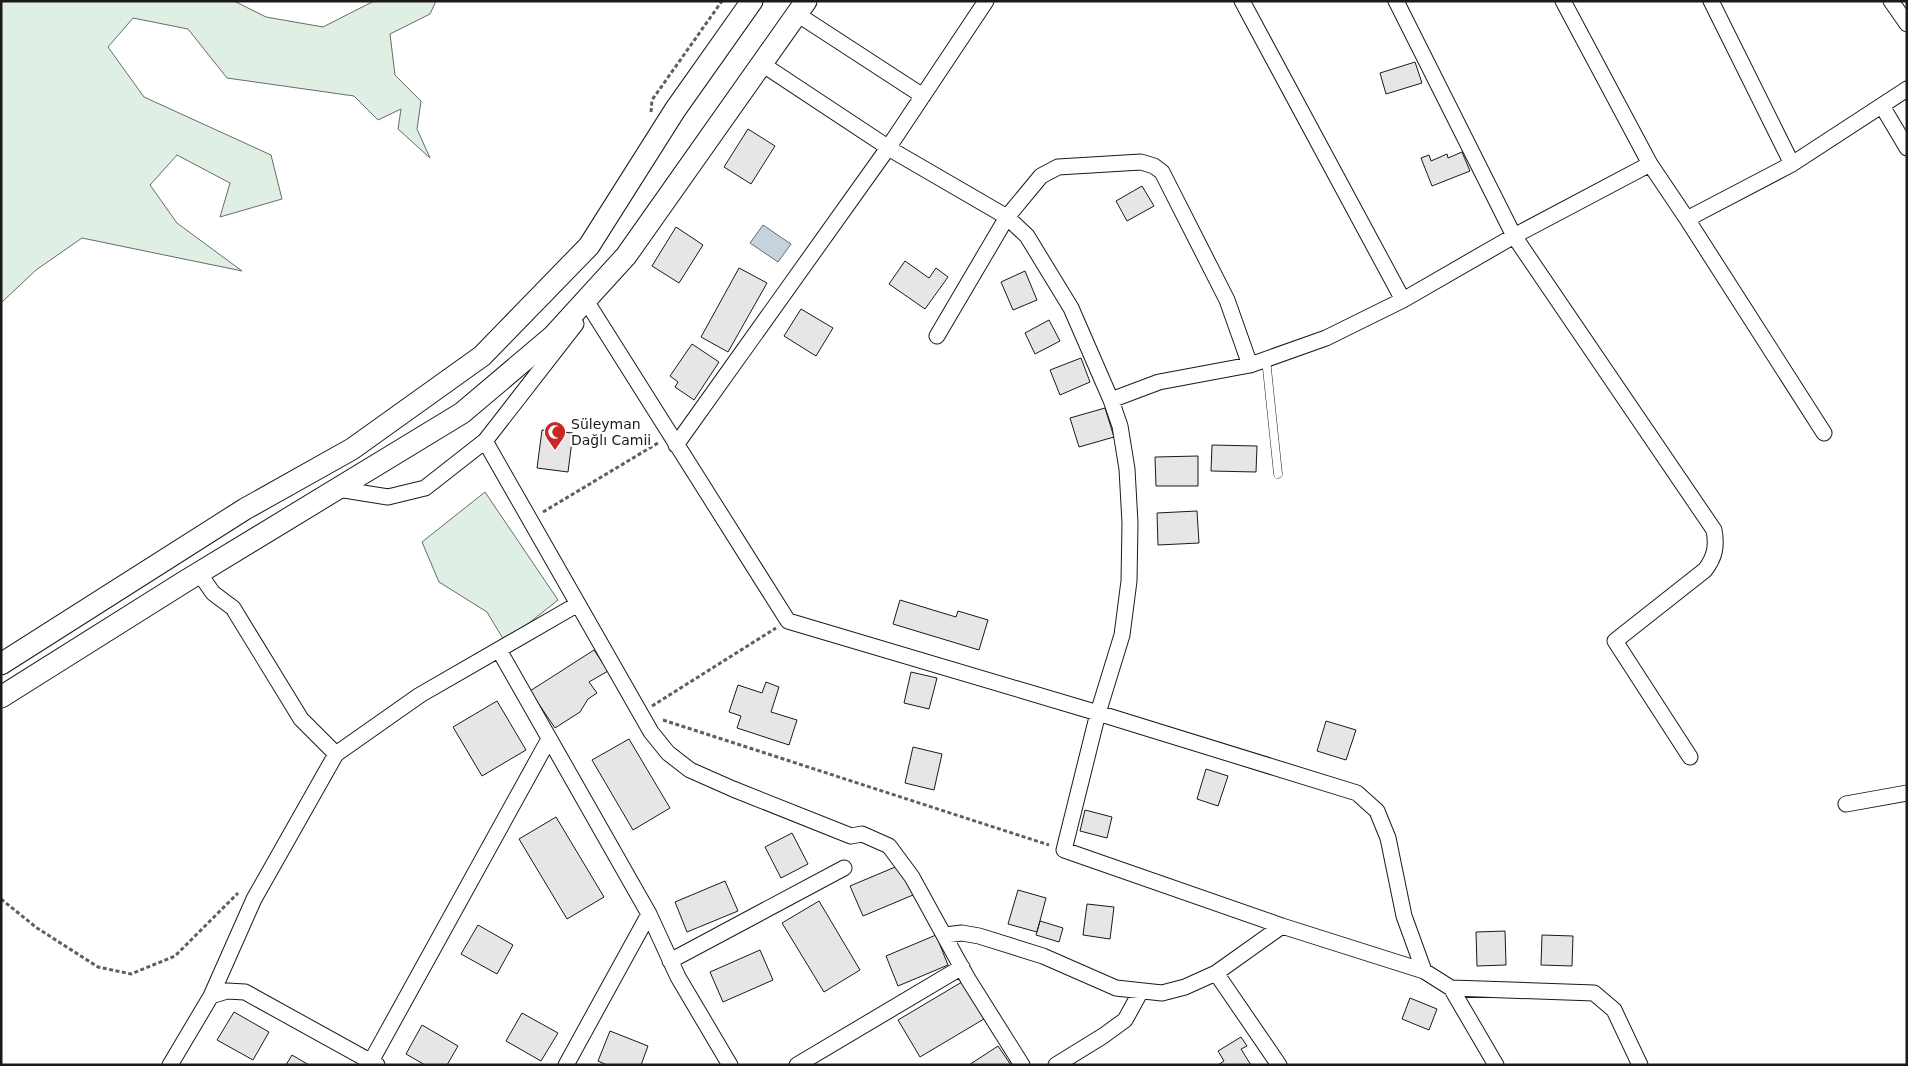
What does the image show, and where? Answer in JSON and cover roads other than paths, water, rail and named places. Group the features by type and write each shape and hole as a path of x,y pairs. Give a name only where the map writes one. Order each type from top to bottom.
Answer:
{"main road":[{"path":"1,664 245,508 352,449 482,356 589,246 675,110 752,1"},
{"path":"1,696 462,413 553,336 626,256 802,8"}],"street":[{"path":"674,440 888,148 986,1"},
{"path":"1242,1 1403,300"},
{"path":"1396,1 1514,236 1714,530 1716,549 1705,570 1615,641 1690,757"},
{"path":"1563,1 1650,164 1688,219 1824,433"},
{"path":"1711,1 1792,164"},
{"path":"1891,1 1907,24"},
{"path":"802,8 923,96"},
{"path":"762,64 888,148 1008,217 1028,236 1071,308 1111,400 1120,426 1127,469 1130,523 1128,581 1122,635 1098,713 1064,850 1282,926 1424,971 1451,988 1496,1065"},
{"path":"1688,219 1792,164 1907,89"},
{"path":"1882,106 1907,148"},
{"path":"937,336 1008,217 1041,176 1058,167 1141,162 1154,166 1162,172 1227,300 1250,365"},
{"path":"1111,400 1159,382 1250,365 1326,338 1403,300 1514,236 1650,164"},
{"path":"338,489 388,497 425,488 485,441 590,307 626,256"},
{"path":"590,307 788,621 1098,713 1357,793 1377,811 1388,838 1404,916 1424,971"},
{"path":"485,441 651,732 668,753 690,770 733,789 851,836 862,834 889,846 912,877 962,967 1022,1065"},
{"path":"199,573 213,594 233,608 301,719 336,754"},
{"path":"170,1065 211,996 254,899 336,754 420,695 578,604"},
{"path":"499,650 649,914 670,961 730,1065"},
{"path":"211,996 227,991 245,992 372,1064 549,739"},
{"path":"1846,804 1907,793"},
{"path":"670,961 844,868"},
{"path":"566,1065 649,914"},
{"path":"945,935 962,933 979,936 1043,956 1116,988 1162,992 1185,987 1216,973 1282,926"},
{"path":"797,1065 962,967"},
{"path":"1216,973 1279,1065"},
{"path":"1451,988 1594,992 1614,1010 1640,1065"},
{"path":"1056,1065 1125,1020 1141,991"}],"lane":[{"path":"1266,360 1278,474"}],"place":[{"name":"Süleyman Dağlı Camii","path":"555,451"}]}
